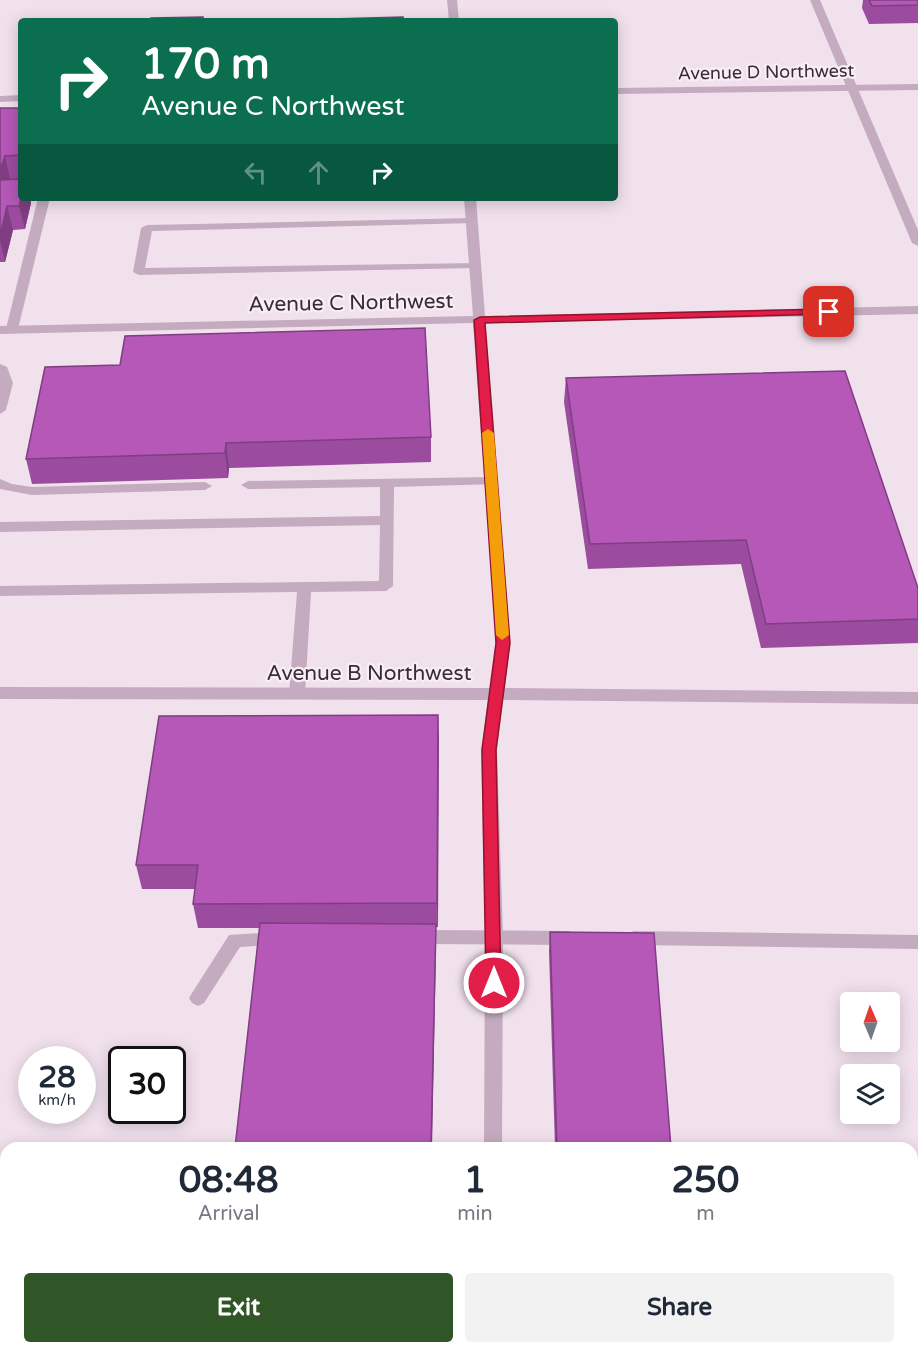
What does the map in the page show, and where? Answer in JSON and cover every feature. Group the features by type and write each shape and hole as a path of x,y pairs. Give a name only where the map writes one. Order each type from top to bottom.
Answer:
{"street":[{"path":"452,0 454,18"},
{"path":"816,0 918,243"},
{"name":"Avenue D Northwest","path":"618,91 918,87"},
{"path":"0,99 18,98"},
{"path":"6,329 43,201"},
{"path":"470,201 503,643 489,750 494,936 493,1142"},
{"path":"471,221 147,228 139,272 475,265"},
{"name":"Avenue C Northwest","path":"6,329 918,310"},
{"path":"0,368 3,370 7,383 0,410"},
{"path":"248,485 492,481"},
{"path":"0,591 386,586 387,482"},
{"path":"0,483 9,488 32,492 205,486"},
{"path":"0,528 387,520"},
{"path":"297,694 304,587"},
{"name":"Avenue B Northwest","path":"0,693 495,694 918,699"},
{"path":"406,938 494,936 588,938"},
{"path":"612,938 918,942"},
{"path":"198,998 235,940 292,939"}],"building":[{"path":"869,0 918,0 918,5 872,6"},
{"path":"203,17 203,18 151,18"},
{"path":"0,108 18,108 18,155 5,156 0,170"},
{"path":"18,179 18,201 20,201 19,206 7,206 0,236 0,180"},
{"path":"425,328 431,437 226,443 225,453 26,459 45,367 120,365 125,336"},
{"path":"845,371 918,588 918,619 766,624 746,540 590,544 566,378"},
{"path":"438,715 437,903 193,904 198,865 136,865 159,716"},
{"path":"260,923 436,924 431,1142 236,1142"},
{"path":"550,932 654,933 671,1142 557,1142"}],"slow traffic":[{"path":"488,433 502,635"}],"route":[{"path":"494,983 489,750 503,643 480,320 829,312"}]}
